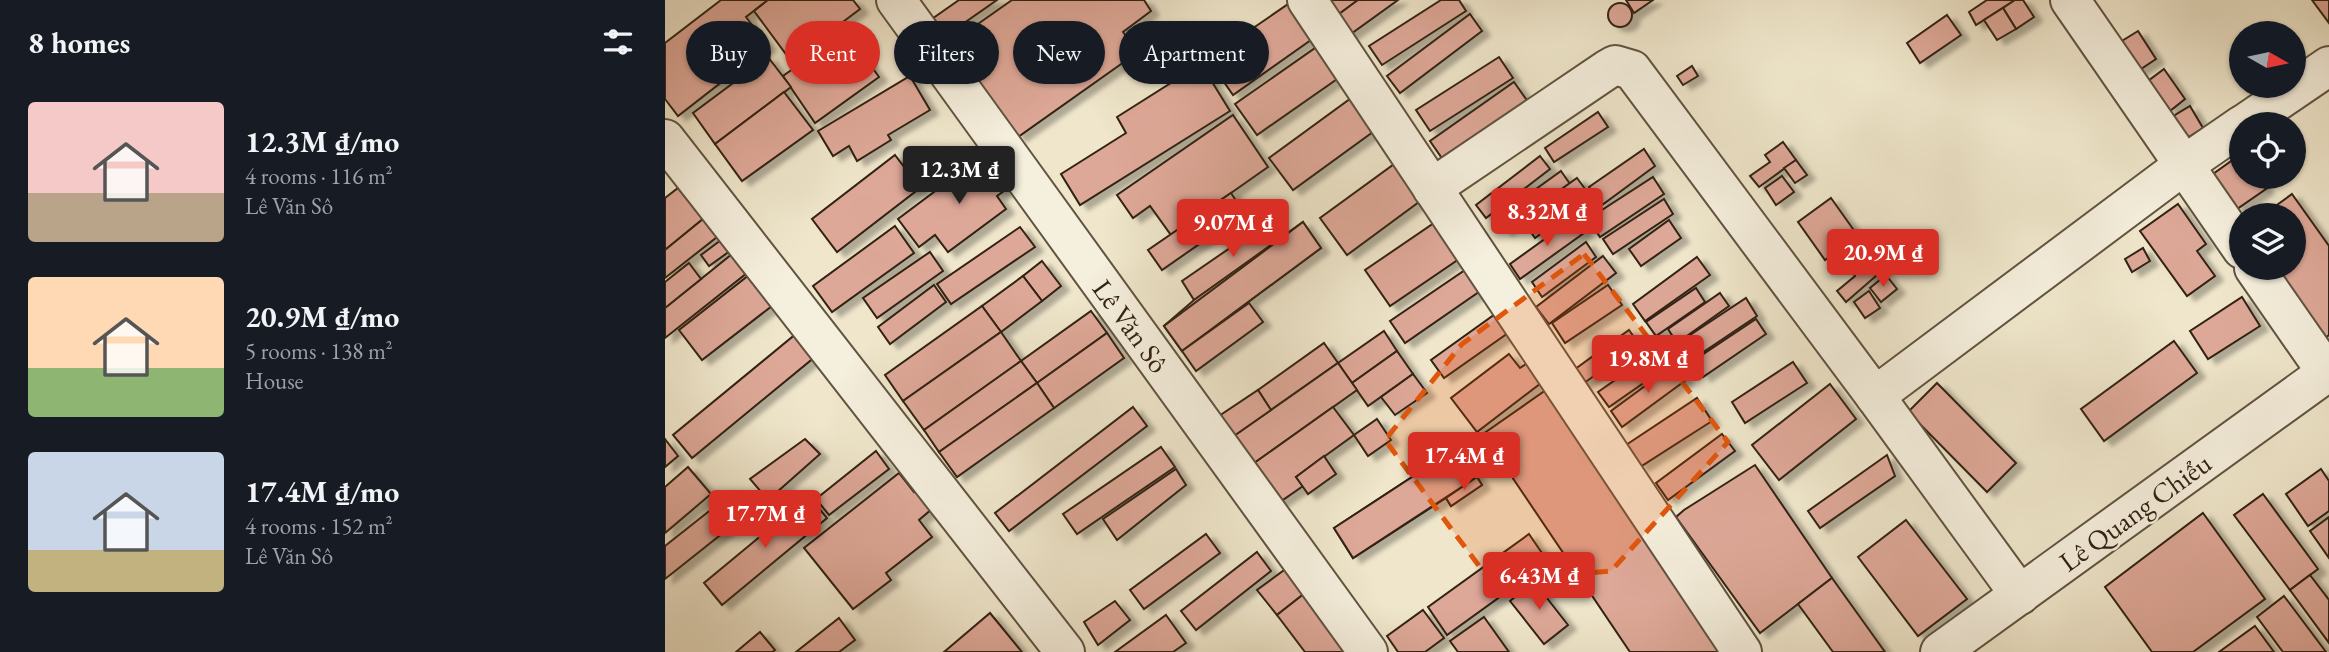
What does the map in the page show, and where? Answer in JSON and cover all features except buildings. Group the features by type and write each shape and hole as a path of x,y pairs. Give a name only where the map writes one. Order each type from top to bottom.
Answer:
{"street":[{"name":"Lê Văn Sô","path":"895,0 1368,652"},
{"path":"1307,0 1742,652"},
{"path":"2070,0 2229,230"},
{"path":"1432,188 1608,69 1615,65 1632,70 2020,595"},
{"path":"2262,112 2329,66"},
{"path":"1875,396 2184,165 2229,134"},
{"path":"665,139 1065,652"},
{"path":"2263,280 2328,372"},
{"name":"Lê Quang Chiểu","path":"1940,652 2328,372"}],"highlighted area":[{"path":"1584,254 1728,442 1611,571 1491,582 1385,440 1462,344"}]}
